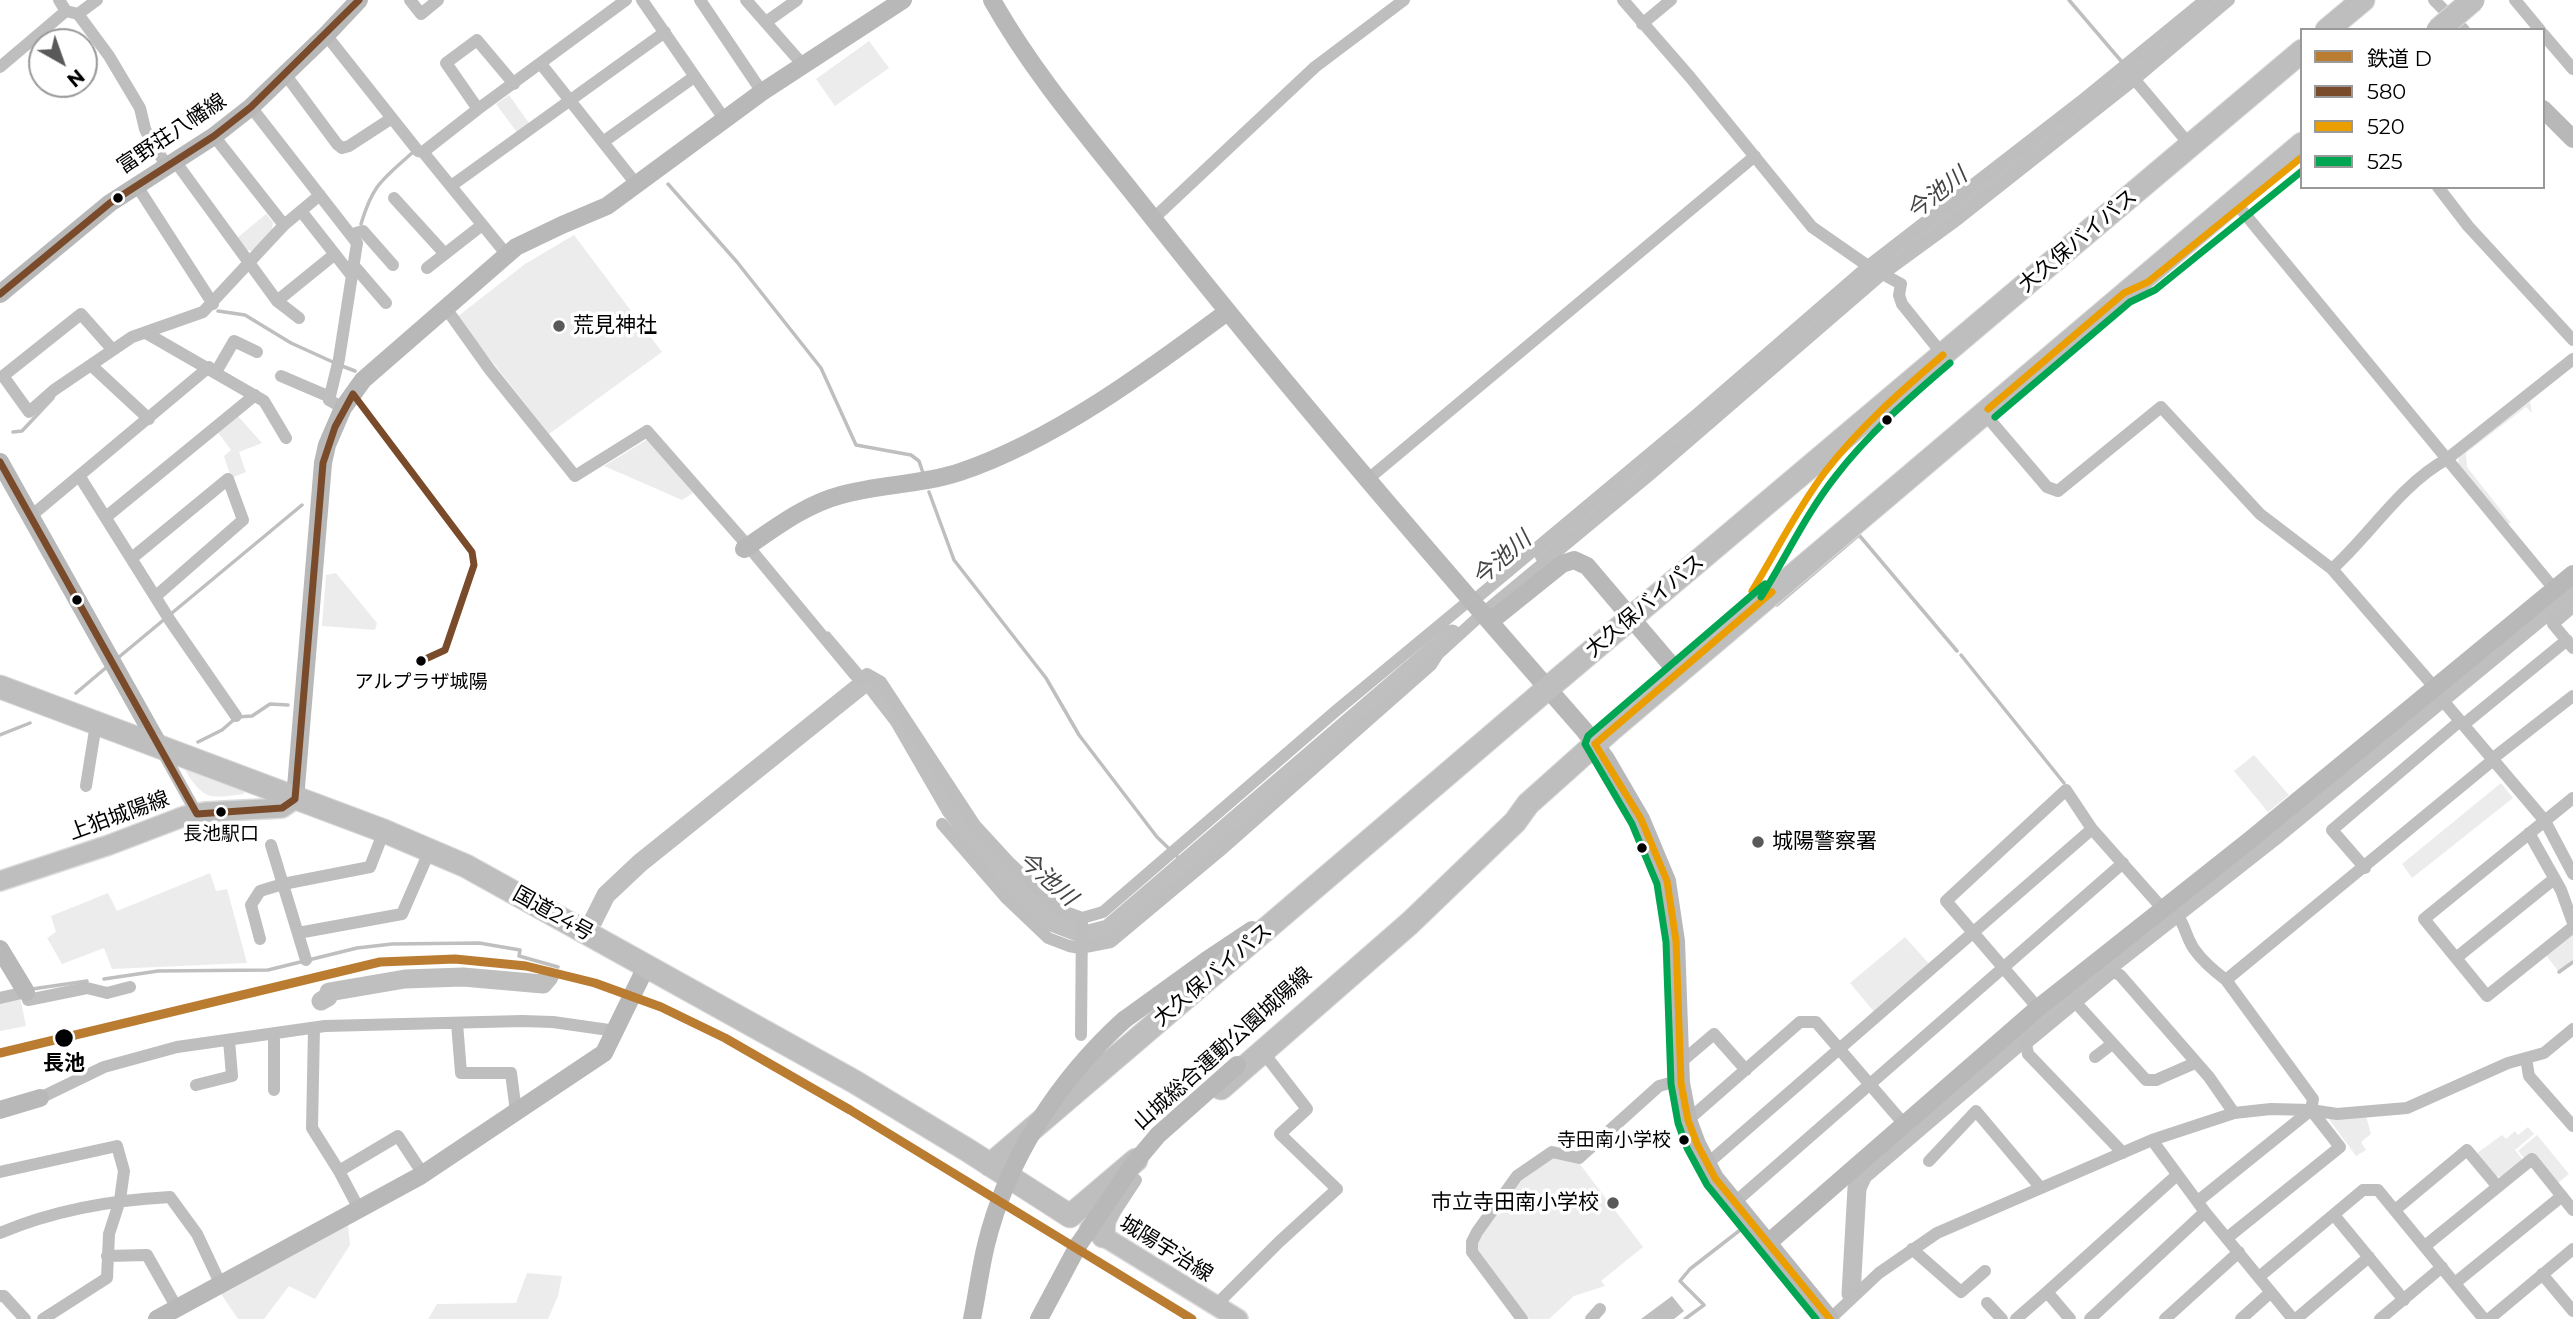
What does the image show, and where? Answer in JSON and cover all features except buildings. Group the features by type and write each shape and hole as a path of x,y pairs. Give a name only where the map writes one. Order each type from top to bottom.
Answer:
{"highway":[{"path":"2329,28 2363,0"},
{"path":"2440,28 2473,0"},
{"name":"大久保バイパス","path":"990,1165 1631,617 2300,53"},
{"path":"1070,1216 1264,1052 1410,923 1515,822 1528,804 1595,744 2300,146"},
{"name":"国道24号","path":"0,687 384,831 466,866 855,1082 1070,1216"},
{"path":"1105,1226 1104,1221 1111,1203 1160,1139"}],"main road":[{"name":"上狛城陽線","path":"0,881 197,814 282,808 295,799"},
{"name":"城陽宇治線","path":"1070,1216 1105,1226 1215,1306 1238,1319"}],"street":[{"path":"0,68 68,8 97,0"},
{"path":"410,0 421,13 438,0"},
{"path":"423,152 626,0"},
{"path":"642,0 725,120"},
{"path":"700,0 762,92"},
{"path":"746,0 803,65"},
{"path":"766,22 797,0"},
{"path":"992,0 1008,28 1062,104 1227,312 1367,480 1595,744 1640,819 1667,881 1676,941 1681,1083 1688,1120 1707,1164 1734,1203 1830,1319 1879,1273 1937,1233 2152,1140 2234,1113 2271,1109 2337,1114 2407,1108 2508,1063 2544,1053 2573,1029"},
{"path":"1154,218 1315,67 1404,0"},
{"path":"1623,0 1812,227 1901,284 1899,295 1902,304 1943,355 2081,225 2300,41"},
{"path":"1643,24 1671,0"},
{"path":"942,824 983,873 1036,928 1058,943 1083,947 1111,942 1431,666 1478,607 1697,414 1870,266 2205,0"},
{"path":"445,307 489,370 575,476 647,431 855,675 881,681 975,825 1009,862 1060,910 1082,918 1104,912 1337,710 1478,607 1884,274 1953,223 2229,0"},
{"path":"2314,28 2346,0"},
{"path":"2434,0 2462,28"},
{"path":"2515,0 2539,28"},
{"name":"富野荘八幡線","path":"2,288 110,203 214,136 251,107 326,35 355,1"},
{"path":"336,402 516,247 607,206 762,92 894,2"},
{"path":"68,8 109,56 140,108 145,129 153,145 172,164 276,301 299,318"},
{"path":"451,186 665,32"},
{"path":"326,35 418,151 423,152 508,255"},
{"path":"2545,36 2573,69"},
{"path":"478,109 446,63 477,40 514,84"},
{"path":"541,64 637,185"},
{"path":"2125,66 2184,138"},
{"path":"285,74 342,148 392,118"},
{"path":"603,142 694,77"},
{"path":"251,107 357,243 339,359 336,402 323,463 295,799"},
{"path":"2545,111 2573,139"},
{"path":"214,136 284,225"},
{"path":"1367,480 1755,156"},
{"path":"2124,293 2148,282 2300,159"},
{"path":"137,186 213,303"},
{"path":"2440,189 2468,226 2573,340"},
{"path":"112,349 81,314 3,376 29,412 54,390 132,337 204,313 284,225 320,195"},
{"path":"394,198 445,254"},
{"path":"2240,208 2555,590"},
{"path":"301,212 335,254 386,303"},
{"path":"427,268 482,225"},
{"path":"352,234 363,230 393,265"},
{"path":"276,301 335,254"},
{"path":"746,547 799,512 841,495 918,483 961,472 1038,439 1090,407 1227,312"},
{"path":"146,333 264,401 286,438"},
{"path":"31,516 212,370 234,341 257,352"},
{"path":"2332,569 2396,500 2573,359"},
{"path":"92,366 149,419"},
{"path":"281,376 336,402"},
{"path":"106,517 255,395"},
{"path":"1988,409 1989,419 2047,488 2058,491 2161,407 2260,514 2332,569 2545,821 2573,874"},
{"path":"0,462 197,814"},
{"path":"80,477 167,616 236,716"},
{"path":"132,558 228,479 243,520 156,596"},
{"path":"1478,607 1574,560 1587,566 1678,673"},
{"path":"1768,1243 2038,1008 2172,912 2250,840 2573,574"},
{"path":"2365,868 2333,830 2461,723 2570,644 2553,624 2573,607"},
{"path":"2225,981 2573,696"},
{"path":"86,786 96,724"},
{"path":"2038,1008 1946,901 2066,790 2092,829 2172,912 2193,947 2207,965 2225,981 2313,1099 2311,1110 2202,1207 2090,1319"},
{"path":"2529,833 2561,890 2573,925 2487,996 2424,919 2529,833 2573,798"},
{"path":"1707,1164 2092,829"},
{"path":"260,939 251,905 260,891 370,867 384,831"},
{"path":"271,845 306,960"},
{"path":"298,933 402,914 430,850"},
{"name":"山城総合運動公園城陽線","path":"1039,1319 1079,1244 1132,1166 1158,1135 1483,850"},
{"path":"1734,1203 2123,863"},
{"path":"2456,958 2554,879"},
{"path":"972,1319 986,1244 1002,1197 1021,1154 1070,1075 1095,1046 1124,1020 1207,960 1310,892"},
{"path":"1081,1035 1082,918"},
{"path":"0,949 28,1000 87,988 107,993 130,987"},
{"path":"157,1319 423,1174 604,1053 647,965"},
{"path":"2123,1153 2028,1054 2026,1044 2113,972 2120,975 2209,1077 2234,1113"},
{"path":"0,999 26,992"},
{"path":"2076,1003 2146,1080 2156,1080 2195,1063"},
{"path":"1688,1120 1800,1022 1816,1021 1904,1124"},
{"path":"0,1110 40,1098 104,1067 177,1047 314,1027 553,1022 616,1031"},
{"path":"457,1023 461,1073 511,1073 516,1112"},
{"path":"314,1027 312,1128 359,1209"},
{"path":"274,1034 274,1090"},
{"path":"1680,1063 1714,1034 1746,1070"},
{"path":"196,1085 232,1076 229,1040"},
{"path":"2095,1057 2112,1044"},
{"path":"1215,1306 1336,1189 1280,1134 1307,1109 1264,1052"},
{"path":"2526,1058 2529,1076 2573,1126"},
{"path":"1522,1319 1472,1252 1472,1242 1477,1231 1517,1176 1552,1152 1579,1158 1659,1086 1681,1083"},
{"path":"2227,1238 2340,1147 2311,1110"},
{"path":"1929,1161 1976,1111 2040,1187"},
{"path":"339,1171 398,1136 423,1174"},
{"path":"2152,1140 2202,1207 2294,1319 2369,1258"},
{"path":"0,1172 117,1146 124,1171 120,1200 109,1234 107,1278 43,1319"},
{"path":"2395,1210 2467,1150 2498,1187"},
{"path":"2425,1247 2532,1159 2573,1210"},
{"path":"2016,1319 2177,1175"},
{"path":"2259,1277 2363,1190 2378,1190 2486,1319 2573,1249"},
{"path":"2455,1283 2562,1196"},
{"path":"0,1233 33,1219 120,1200 170,1197 197,1234 221,1284"},
{"path":"2333,1214 2404,1300"},
{"path":"1912,1249 1961,1292 1985,1270"},
{"path":"2165,1319 2239,1252"},
{"path":"107,1255 147,1255 177,1308"},
{"path":"2380,1319 2442,1267"},
{"path":"2542,1274 2573,1313 2568,1319"},
{"path":"2047,1292 2070,1319"},
{"path":"2241,1319 2271,1292"},
{"path":"0,1296 4,1296 25,1319"},
{"path":"1987,1303 2002,1319"}],"shaded area":[{"path":"869,41 889,68 835,106 816,79"},
{"path":"509,95 531,126 519,135 496,104"},
{"path":"266,214 273,222 272,230 254,251 245,250 237,238"},
{"path":"574,235 662,352 549,434 457,317 525,264"},
{"path":"2530,401 2532,413 2526,407 2466,453 2467,467 2511,523 2507,524 2458,464 2459,456"},
{"path":"236,414 262,443 239,452 246,472 231,478 224,456 231,450 217,431"},
{"path":"648,439 693,493 682,500 604,466"},
{"path":"336,573 377,623 375,630 322,626 326,575"},
{"path":"2254,755 2289,795 2268,812 2234,771"},
{"path":"186,767 244,791 244,794 209,796 198,788 185,770"},
{"path":"2501,783 2513,798 2412,878 2402,864"},
{"path":"210,873 216,891 227,889 247,963 112,969 104,948 62,964 47,938 56,932 51,916 108,893 117,911"},
{"path":"2573,933 2573,962 2559,972 2545,954"},
{"path":"1905,937 1930,965 1875,1013 1850,983"},
{"path":"20,997 26,1026 0,1031 0,1002"},
{"path":"2366,1116 2371,1134 2361,1142 2366,1150 2356,1156 2328,1118"},
{"path":"2528,1127 2534,1134 2515,1150 2523,1160 2503,1177 2495,1176 2476,1154 2502,1135 2506,1139 2515,1131 2518,1135"},
{"path":"2537,1135 2569,1174 2558,1183 2518,1151"},
{"path":"1555,1157 1579,1163 1643,1247 1601,1281 1605,1286 1574,1296 1549,1319 1529,1319 1476,1249 1480,1235 1522,1180"},
{"path":"348,1225 350,1245 315,1299 289,1286 264,1319 238,1319 221,1294"},
{"path":"527,1273 562,1276 558,1296 548,1319 428,1319 437,1304 516,1303"},
{"path":"1672,1296 1684,1311 1674,1319 1641,1319"}],"waterway":[{"path":"2069,0 2122,62"},
{"name":"今池川","path":"1544,555 1869,276 1947,218 2215,0"},
{"path":"361,224 370,200 380,184 412,153"},
{"path":"668,184 737,262 821,368 856,445 911,455 919,461 923,473"},
{"path":"218,311 245,315 291,343 335,363"},
{"path":"342,366 355,371"},
{"path":"13,432 22,431 53,398"},
{"path":"929,492 954,560 1046,678 1079,735 1157,837 1185,864"},
{"path":"119,657 302,505"},
{"path":"1777,605 1859,535 1957,651"},
{"path":"1851,1294 1857,1188 1863,1175 2090,981 2277,834 2573,590"},
{"path":"828,633 862,673"},
{"name":"今池川","path":"593,921 606,895 640,863 868,680 899,720 951,810 999,871 1054,923 1085,935 1108,929 1452,634"},
{"path":"1961,655 2064,783"},
{"path":"76,693 108,666"},
{"path":"198,742 222,730 237,717 252,716 270,704 288,705"},
{"path":"0,735 30,723"},
{"path":"104,979 158,971 268,970 357,948 392,944 479,943 520,950 519,956 558,967"},
{"path":"2559,972 2573,962"},
{"path":"321,1001 328,997 329,992 405,979 463,977 543,984 549,977"},
{"path":"32,989 87,981"},
{"path":"1685,1319 1704,1305 1680,1281 1690,1269 1744,1227"}],"rail line":[{"name":"D","path":"0,1053 380,962 455,959 526,966 595,983 661,1007 725,1038 850,1110 1192,1319"}],"transit line":[{"name":"580","path":"0,294 110,203 214,136 251,107 359,0"},
{"name":"520","path":"1988,409 2124,293 2148,282 2300,159"},
{"name":"525","path":"1995,417 2130,302 2155,290 2300,173"},
{"name":"520","path":"1752,591 1825,472 1866,425 1943,355"},
{"name":"525","path":"1761,597 1815,506 1848,461 1889,417 1950,363"},
{"name":"580","path":"0,462 197,814 282,808 295,799 323,463 335,427 353,394 472,552 474,565 445,650 421,661"},
{"name":"525","path":"1765,584 1588,736 1585,744 1632,824 1657,884 1666,942 1671,1084 1678,1123 1687,1148 1707,1185 1816,1319"},
{"name":"520","path":"1772,592 1595,744 1641,819 1667,881 1676,941 1681,1083 1688,1120 1697,1144 1715,1178 1830,1319"}],"place":[{"name":"荒見神社","path":"559,326"},
{"name":"アルプラザ城陽","path":"421,661"},
{"name":"長池駅口","path":"221,812"},
{"name":"城陽警察署","path":"1758,842"},
{"name":"長池","path":"64,1038"},
{"name":"寺田南小学校","path":"1684,1140"},
{"name":"市立寺田南小学校","path":"1613,1203"}]}
